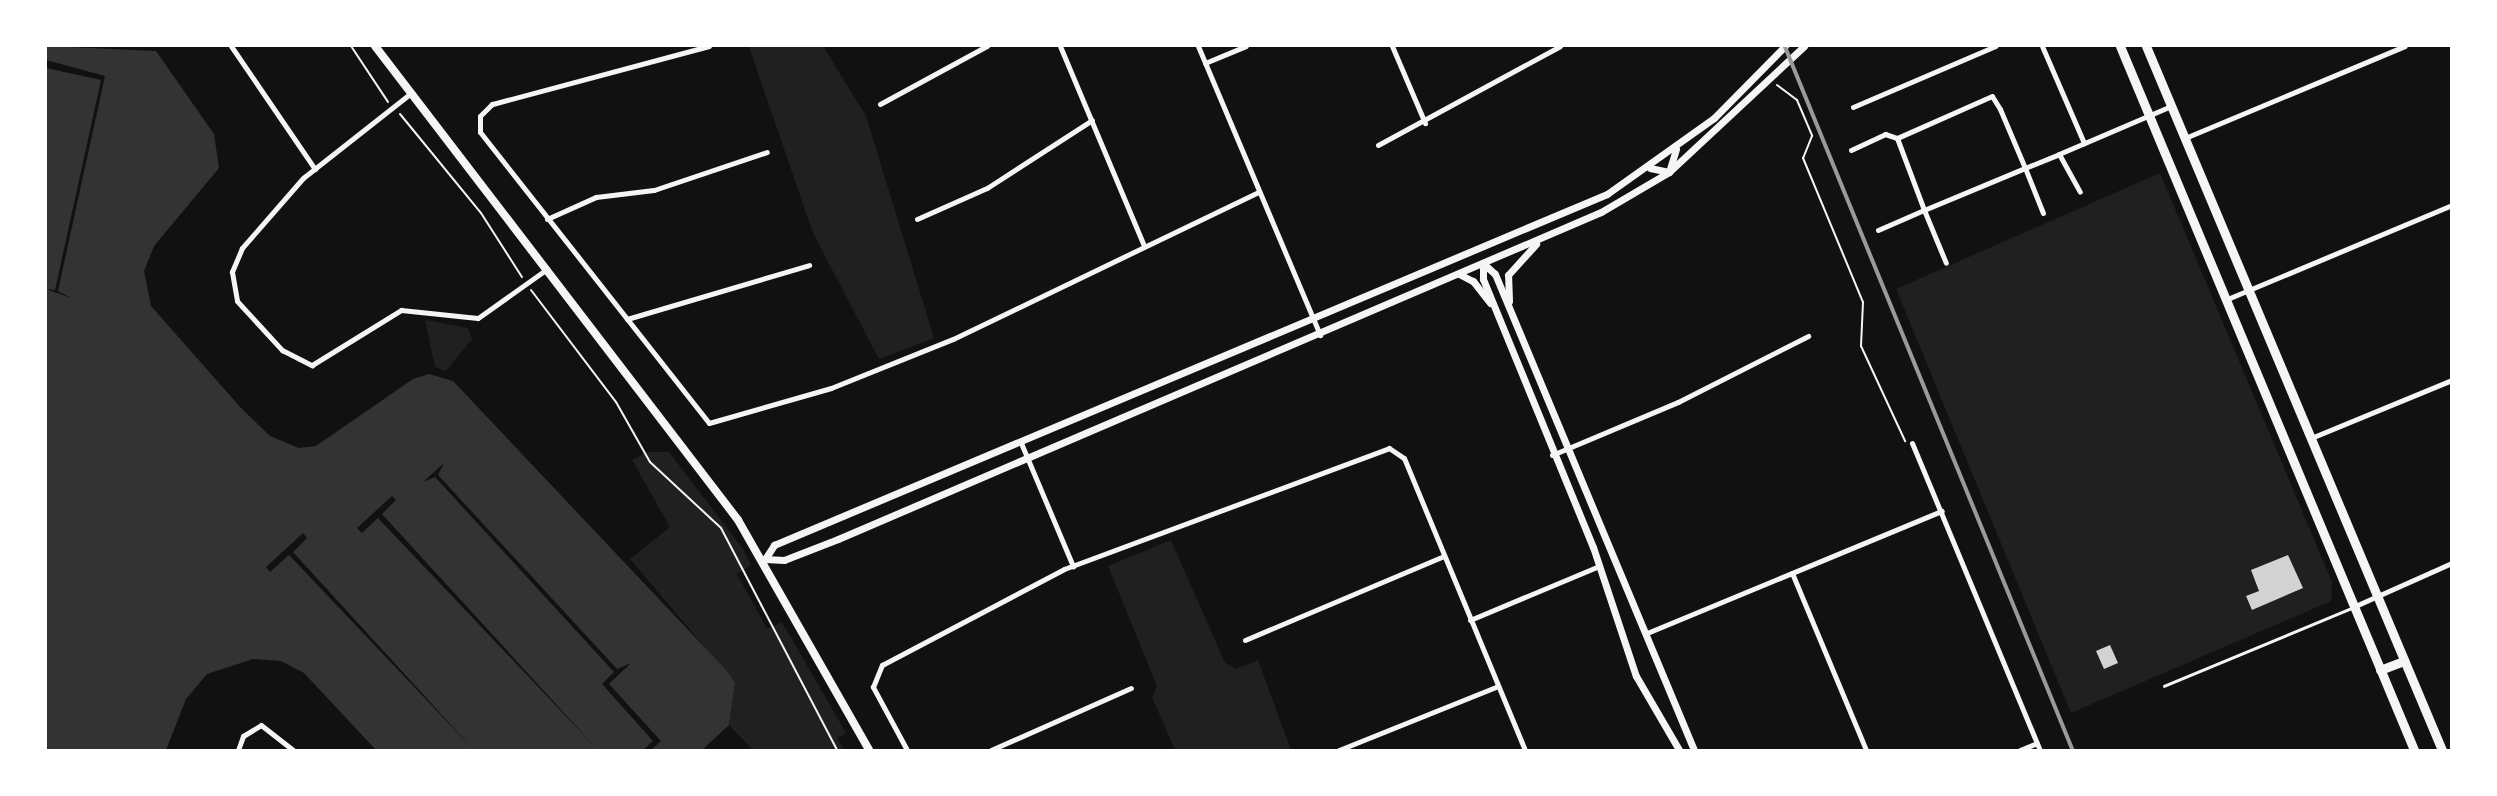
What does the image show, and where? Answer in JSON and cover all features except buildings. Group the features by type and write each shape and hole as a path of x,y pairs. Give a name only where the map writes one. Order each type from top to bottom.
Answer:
{"highway":[{"path":"2120,46 2414,751"},
{"path":"2146,46 2442,751"},
{"path":"2380,670 2404,661"}],"main road":[{"path":"375,46 765,559 869,751"}],"street":[{"path":"231,46 315,169"},
{"path":"709,46 492,104 480,116 480,132 709,423 831,388 953,339 1072,287 1144,246 1259,192"},
{"path":"880,104 987,46"},
{"path":"1060,46 1144,246"},
{"path":"1198,46 1320,335"},
{"path":"1205,63 1246,46"},
{"path":"1392,46 1425,123"},
{"path":"1378,145 1425,123 1560,46"},
{"path":"1786,46 1675,149 1650,168 1458,261 774,545 765,559 784,560 1320,335 1541,238 1669,172 1772,80 1804,46"},
{"path":"1853,107 1995,46"},
{"path":"2042,46 2084,143"},
{"path":"2185,138 2405,46"},
{"path":"411,93 315,169 242,248 232,272 237,301 296,361 327,360 401,310 478,318 547,269"},
{"path":"1851,149 1885,134 1897,138 1988,94 2025,169 2043,213"},
{"path":"1878,230 2171,106"},
{"path":"917,219 986,188 1092,120"},
{"path":"1897,138 1946,263"},
{"path":"1669,172 1675,149"},
{"path":"547,219 596,197 654,190 767,152"},
{"path":"2059,154 2080,192"},
{"path":"1650,168 1669,172"},
{"path":"2224,300 2452,205"},
{"path":"1510,311 1508,275 1541,238"},
{"path":"1483,263 1498,243"},
{"path":"1458,261 1483,263"},
{"path":"1483,263 1510,311 1647,633 1694,751"},
{"path":"1483,263 1498,315 1552,455 1599,566 1636,676 1679,751"},
{"path":"627,319 809,265"},
{"path":"1458,274 1473,281 1498,315"},
{"path":"1552,455 1678,402 1808,336"},
{"path":"2311,438 2452,380"},
{"path":"1021,443 1073,566"},
{"path":"1912,443 2040,751"},
{"path":"907,751 873,674 1073,566 1389,448 1404,458 1525,751"},
{"path":"1647,633 1942,511"},
{"path":"1245,640 1444,556"},
{"path":"2353,607 2452,563"},
{"path":"1470,620 1599,566"},
{"path":"1792,573 1866,751"},
{"path":"1339,751 1498,686"},
{"path":"991,751 1130,688"},
{"path":"238,751 243,736 261,725 293,751"},
{"path":"2020,751 2037,743"}],"lane":[{"path":"2164,686 2353,607"}],"path":[{"path":"351,46 393,107 481,213 527,284 616,401 650,462 723,531 837,751"},
{"path":"1772,80 1797,100 1812,136 1803,158 1863,302 1861,346 1903,440 1912,443"}],"shaded area":[{"path":"46,46 156,51 214,134 219,168 154,246 144,271 151,306 241,408 270,436 299,448 316,446 413,379 429,374 453,381 726,670 735,683 729,725 702,750 376,750 304,673 281,661 253,659 207,674 186,699 166,750 46,750"},
{"path":"823,46 866,116 934,338 879,359 813,233 749,47"},
{"path":"2160,173 2332,582 2331,601 2071,713 1896,289"},
{"path":"425,320 468,328 472,339 446,371 435,367"},
{"path":"647,452 669,452 743,549 751,565 737,574 767,629 782,622 846,733 837,738 844,750 753,750 729,725 735,683 630,559 670,527 632,460"},
{"path":"1171,540 1225,663 1236,669 1258,660 1291,750 1175,750 1152,697 1157,686 1108,566"}],"pier":[{"path":"46,60 105,76 58,291 71,298 46,289 55,290 101,80 46,68"},
{"path":"444,463 438,475 617,669 631,663 609,684 661,741 651,750 643,750 653,741 602,684 614,672 435,477 423,482"},
{"path":"392,496 396,500 382,514 598,750 378,518 362,533 357,528"},
{"path":"303,533 307,538 293,552 474,750 289,555 270,572 266,567"}],"railway":[{"path":"1785,46 2073,750"}]}
